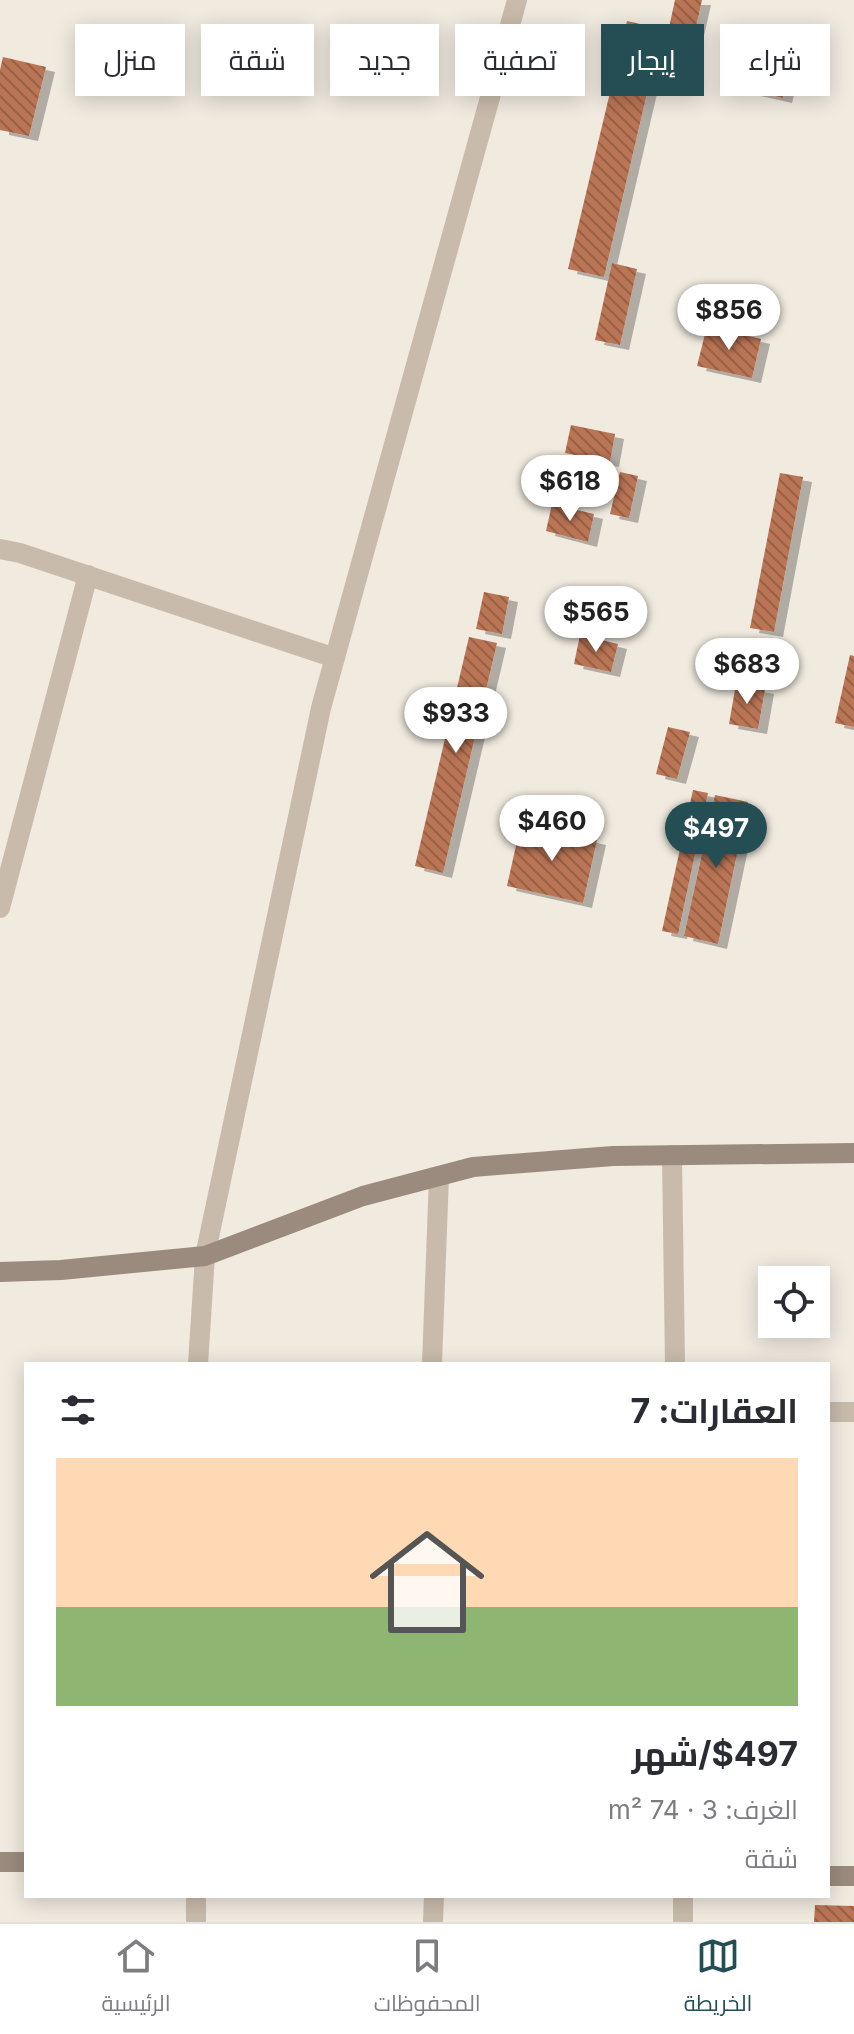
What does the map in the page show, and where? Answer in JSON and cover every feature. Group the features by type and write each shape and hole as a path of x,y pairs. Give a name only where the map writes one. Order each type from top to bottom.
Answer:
{"street":[{"path":"198,1362 205,1256 321,708 517,0"},
{"path":"0,549 88,575 335,658"},
{"path":"0,908 88,575"},
{"path":"0,1272 61,1270 205,1256 363,1196 473,1167 613,1156 854,1153"},
{"path":"672,1155 675,1362"},
{"path":"432,1362 439,1176"},
{"path":"830,1412 854,1412"},
{"path":"0,1862 24,1862"},
{"path":"830,1876 854,1876"},
{"path":"196,1898 196,1922"},
{"path":"433,1922 434,1898"},
{"path":"683,1898 683,1922"}],"building":[{"path":"675,0 702,0 697,24 670,24"},
{"path":"3,57 46,67 29,136 0,130 0,70"},
{"path":"609,96 646,96 604,277 568,269"},
{"path":"612,263 637,269 620,345 595,340"},
{"path":"707,326 761,339 752,378 697,366"},
{"path":"571,425 615,434 610,462 565,453"},
{"path":"620,472 638,476 629,518 610,514"},
{"path":"780,473 803,477 774,632 750,628"},
{"path":"552,504 594,514 588,542 546,531"},
{"path":"484,592 509,597 502,634 476,629"},
{"path":"580,635 618,644 611,672 574,664"},
{"path":"469,637 497,643 443,873 415,866"},
{"path":"850,655 854,656 854,727 835,723"},
{"path":"736,684 765,689 758,729 729,724"},
{"path":"668,727 690,732 677,779 656,774"},
{"path":"693,790 708,793 678,934 662,931"},
{"path":"715,795 748,802 718,944 684,936"},
{"path":"521,823 597,840 583,903 507,886"},
{"path":"815,1905 854,1906 854,1922 814,1922"}]}
